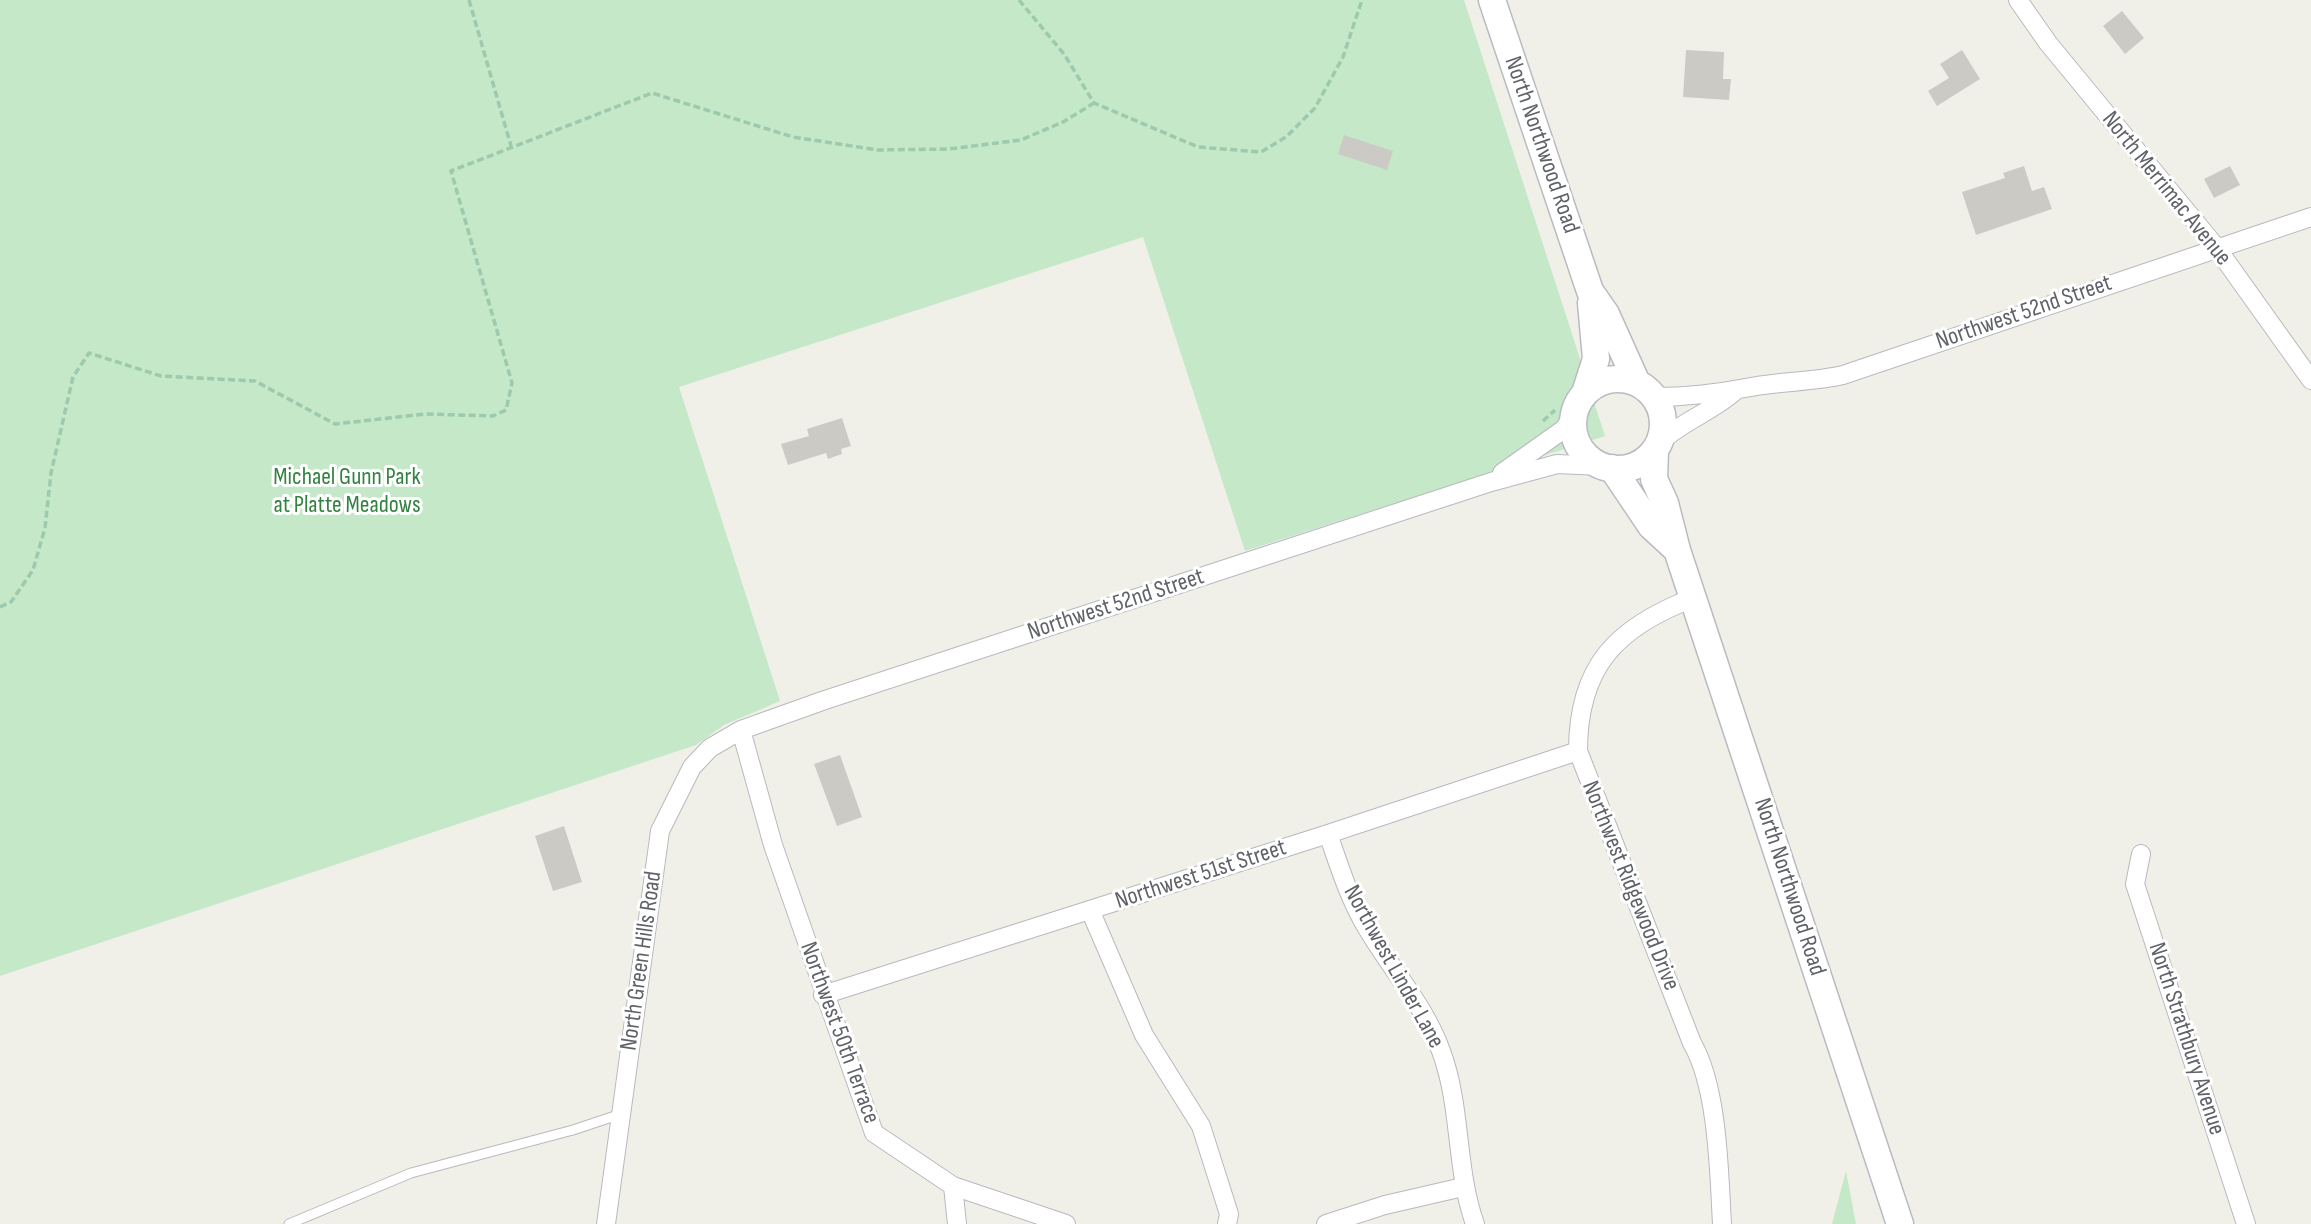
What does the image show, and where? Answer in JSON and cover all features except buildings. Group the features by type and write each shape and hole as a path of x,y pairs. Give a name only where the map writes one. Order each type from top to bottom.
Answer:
{"street":[{"name":"North Northwood Road","path":"1492,0 1590,290 1596,359 1579,405"},
{"name":"North Merrimac Avenue","path":"2018,0 2049,43 2216,247 2311,380"},
{"name":"Northwest 52nd Street","path":"1646,390 1734,392 1752,386 1815,382 1843,375 2311,217"},
{"name":"North Northwood Road","path":"1590,290 1606,314 1646,390"},
{"path":"1623,379 1646,390 1663,418 1657,446 1638,464 1607,467 1590,460 1576,440 1579,405 1608,380 1623,379"},
{"name":"Northwest 52nd Street","path":"1657,446 1683,424 1715,408 1734,392"},
{"name":"Northwest 52nd Street","path":"1491,482 1564,429 1579,405"},
{"name":"North Northwood Road","path":"1657,446 1654,479 1665,503 1677,550 1900,1224"},
{"name":"Northwest 52nd Street","path":"741,730 1491,482 1557,464 1607,467"},
{"name":"North Northwood Road","path":"1607,467 1651,526 1677,550"},
{"name":"Northwest Ridgewood Drive","path":"1693,598 1646,618 1598,663 1578,718 1578,751 1692,1043 1703,1063 1718,1154 1722,1224"},
{"name":"Northwest 50th Terrace","path":"741,730 773,845 823,995 874,1133 953,1186 1066,1224"},
{"name":"North Green Hills Road","path":"606,1224 660,831 692,767 710,748 741,730"},
{"name":"Northwest 51st Street","path":"823,995 1578,751"},
{"name":"Northwest Linder Lane","path":"1328,834 1347,890 1365,925 1423,1011 1441,1052 1450,1078 1463,1186 1475,1224"},
{"name":"North Strathbury Avenue","path":"2141,854 2135,884 2246,1224"},
{"path":"1090,910 1144,1035 1201,1126 1229,1214 1227,1224"},
{"path":"953,1186 957,1224"},
{"path":"1326,1224 1384,1205 1463,1186"}],"lane":[{"path":"289,1224 411,1173 573,1130 621,1114"}],"path":[{"path":"469,0 511,146"},
{"path":"1019,0 1064,54 1094,103 1198,147 1261,152 1286,137 1315,108 1343,57 1360,14 1362,0"},
{"path":"0,607 11,602 33,570 45,528 51,473 73,377 89,353 161,376 256,382 335,424 425,414 493,416 506,410 512,383 451,171 652,93 793,137 878,150 949,149 1021,140 1063,122 1094,103"}],"green space":[{"name":"Michael Gunn Park at Platte Meadows","path":"0,0 1464,0 1605,436 1245,551 1143,237 679,387 780,701 724,725 696,745 0,976"},
{"path":"1846,1171 1856,1224 1832,1224"}]}
